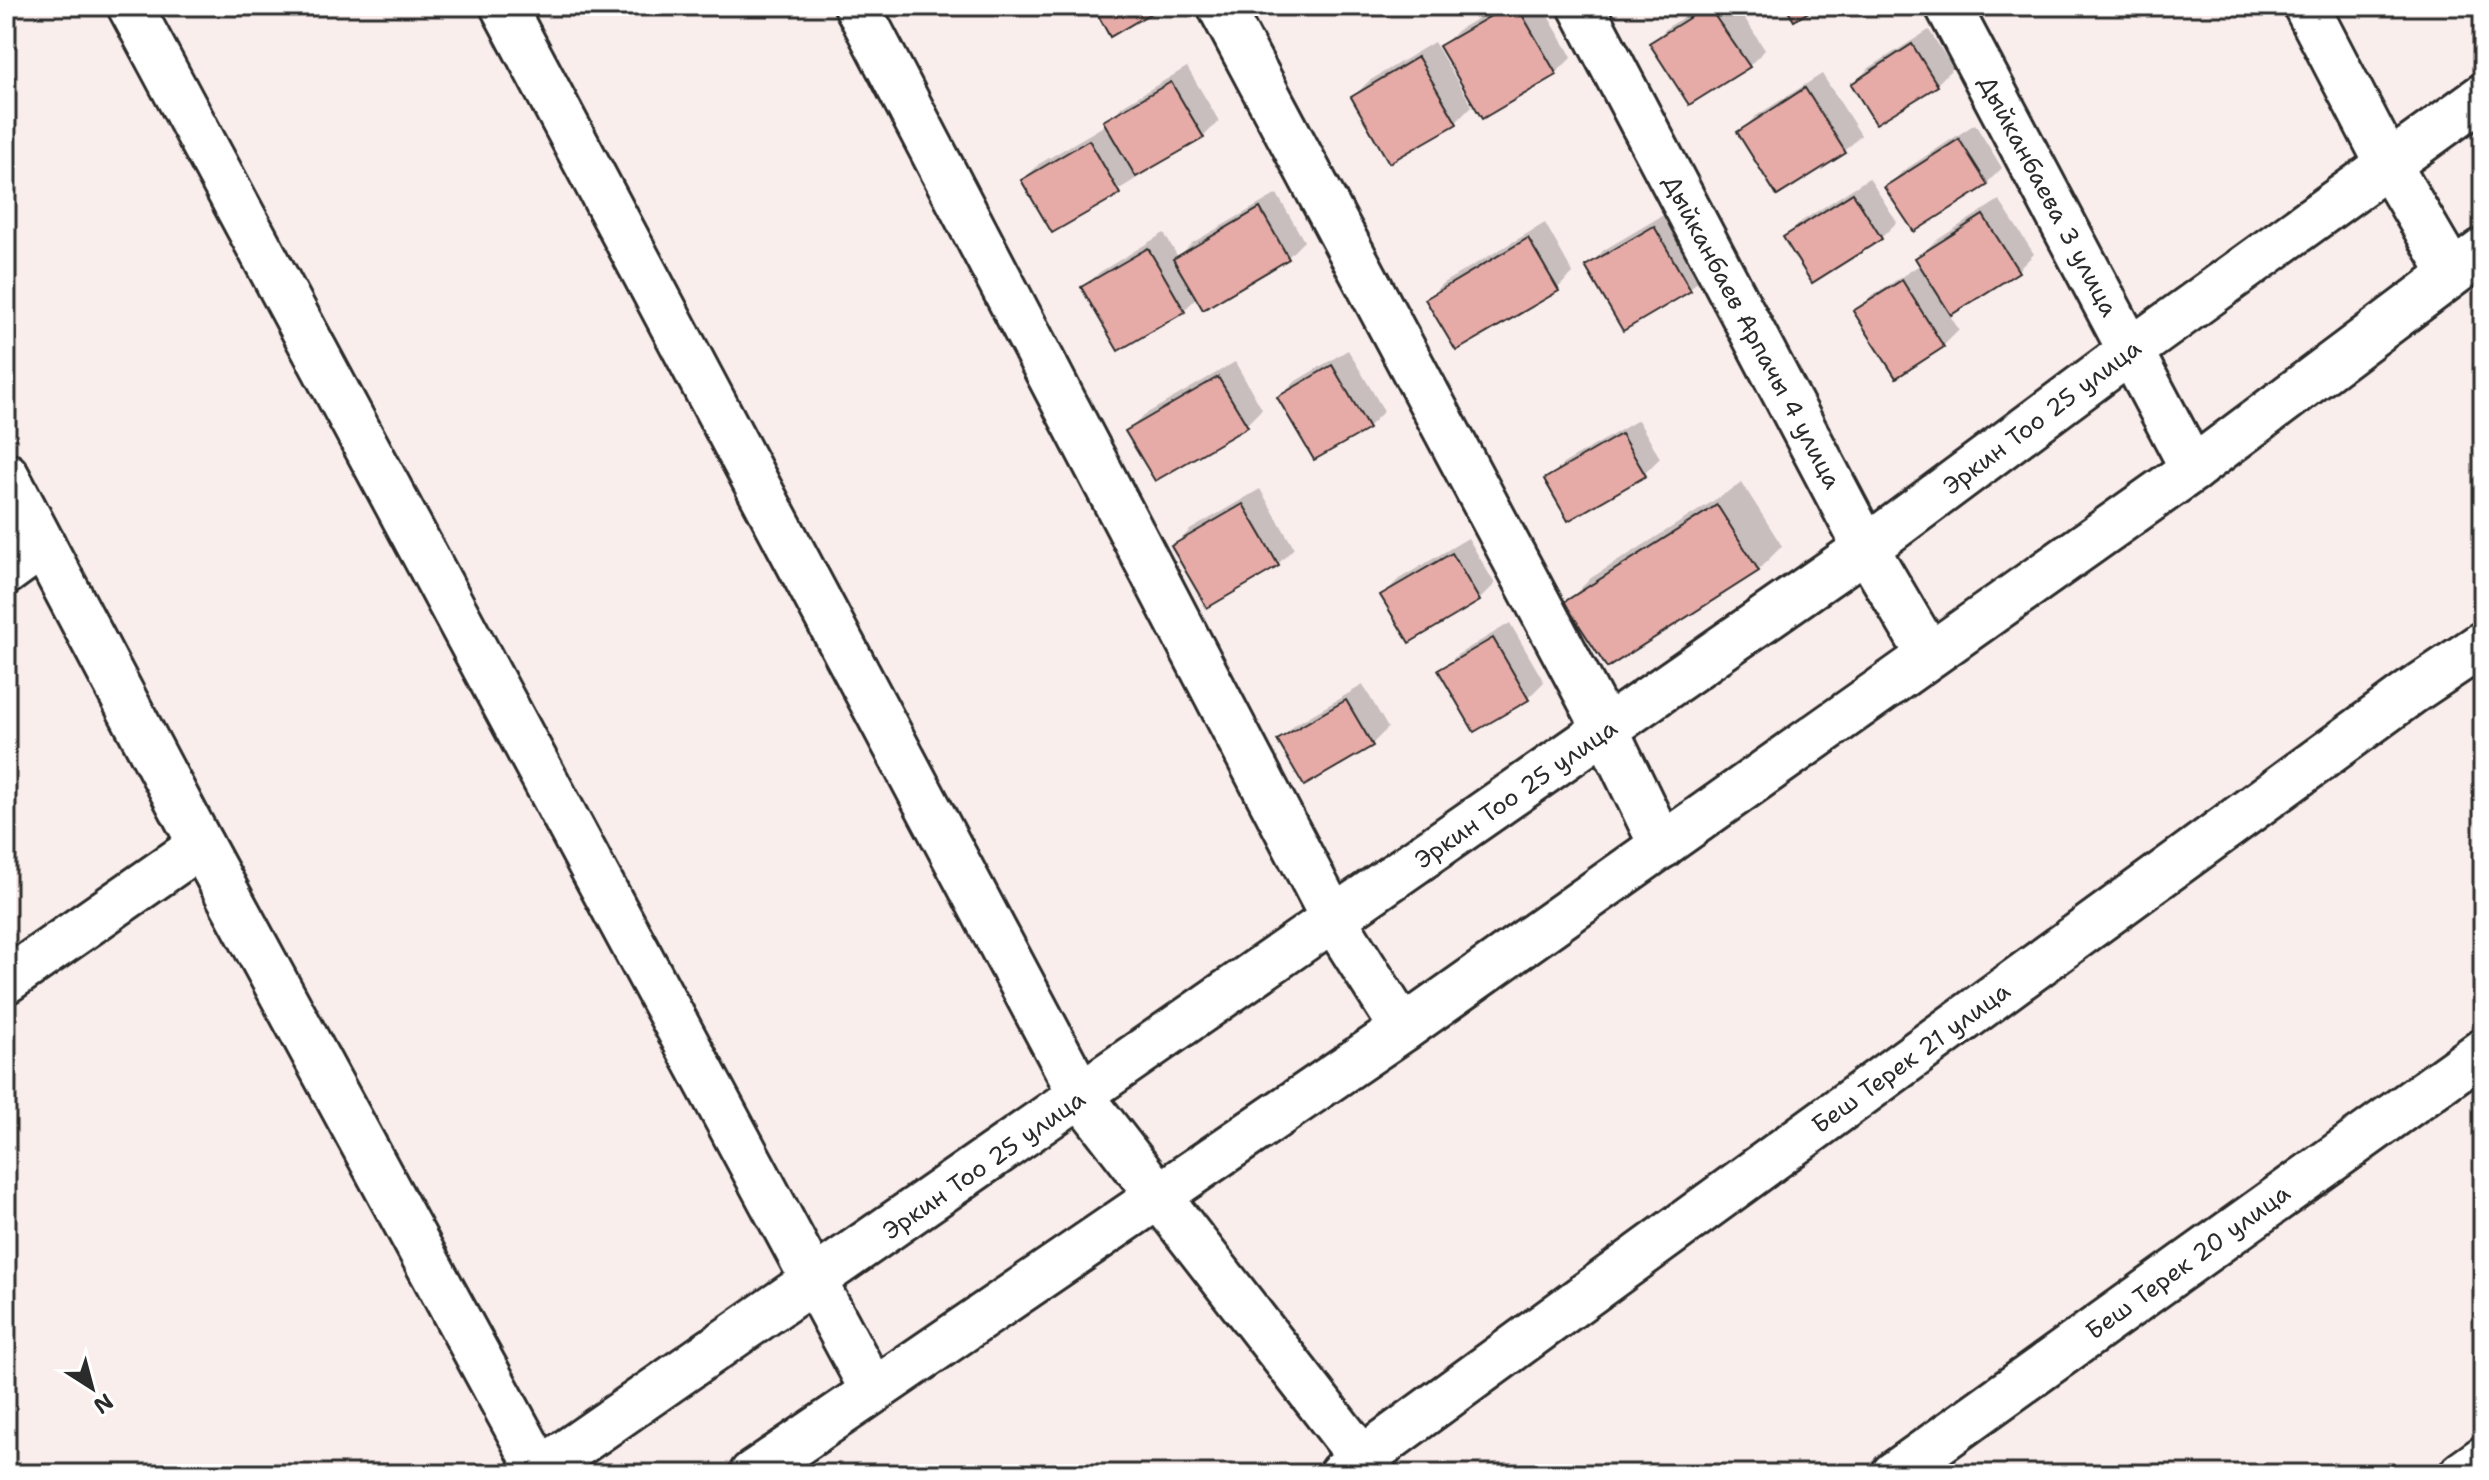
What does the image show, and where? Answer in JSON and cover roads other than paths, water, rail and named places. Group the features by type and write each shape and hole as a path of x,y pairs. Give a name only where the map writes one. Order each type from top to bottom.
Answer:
{"street":[{"path":"130,6 873,1391"},
{"path":"503,6 1082,1097 1359,1469"},
{"path":"857,6 1334,920 1403,1029"},
{"path":"1220,6 1607,732 1662,846"},
{"name":"Дыйканбаев Арпачы 4 улица","path":"1581,6 1866,548 1929,655"},
{"name":"Дыйканбаева 3 улица","path":"1948,6 2193,469"},
{"path":"752,1474 1403,1029 2193,469 2468,262 2388,164 2306,6"},
{"name":"Эркин Тоо 25 улица","path":"539,1473 1607,732 1866,548 2129,352 2483,96"},
{"path":"6,475 539,1473"},
{"path":"6,572 43,545"},
{"name":"Беш Терек 21 улица","path":"1359,1469 2397,702 2483,644"},
{"path":"6,981 201,845"},
{"name":"Беш Терек 20 улица","path":"1894,1474 2483,1051"},
{"path":"2462,1474 2483,1459"}]}
